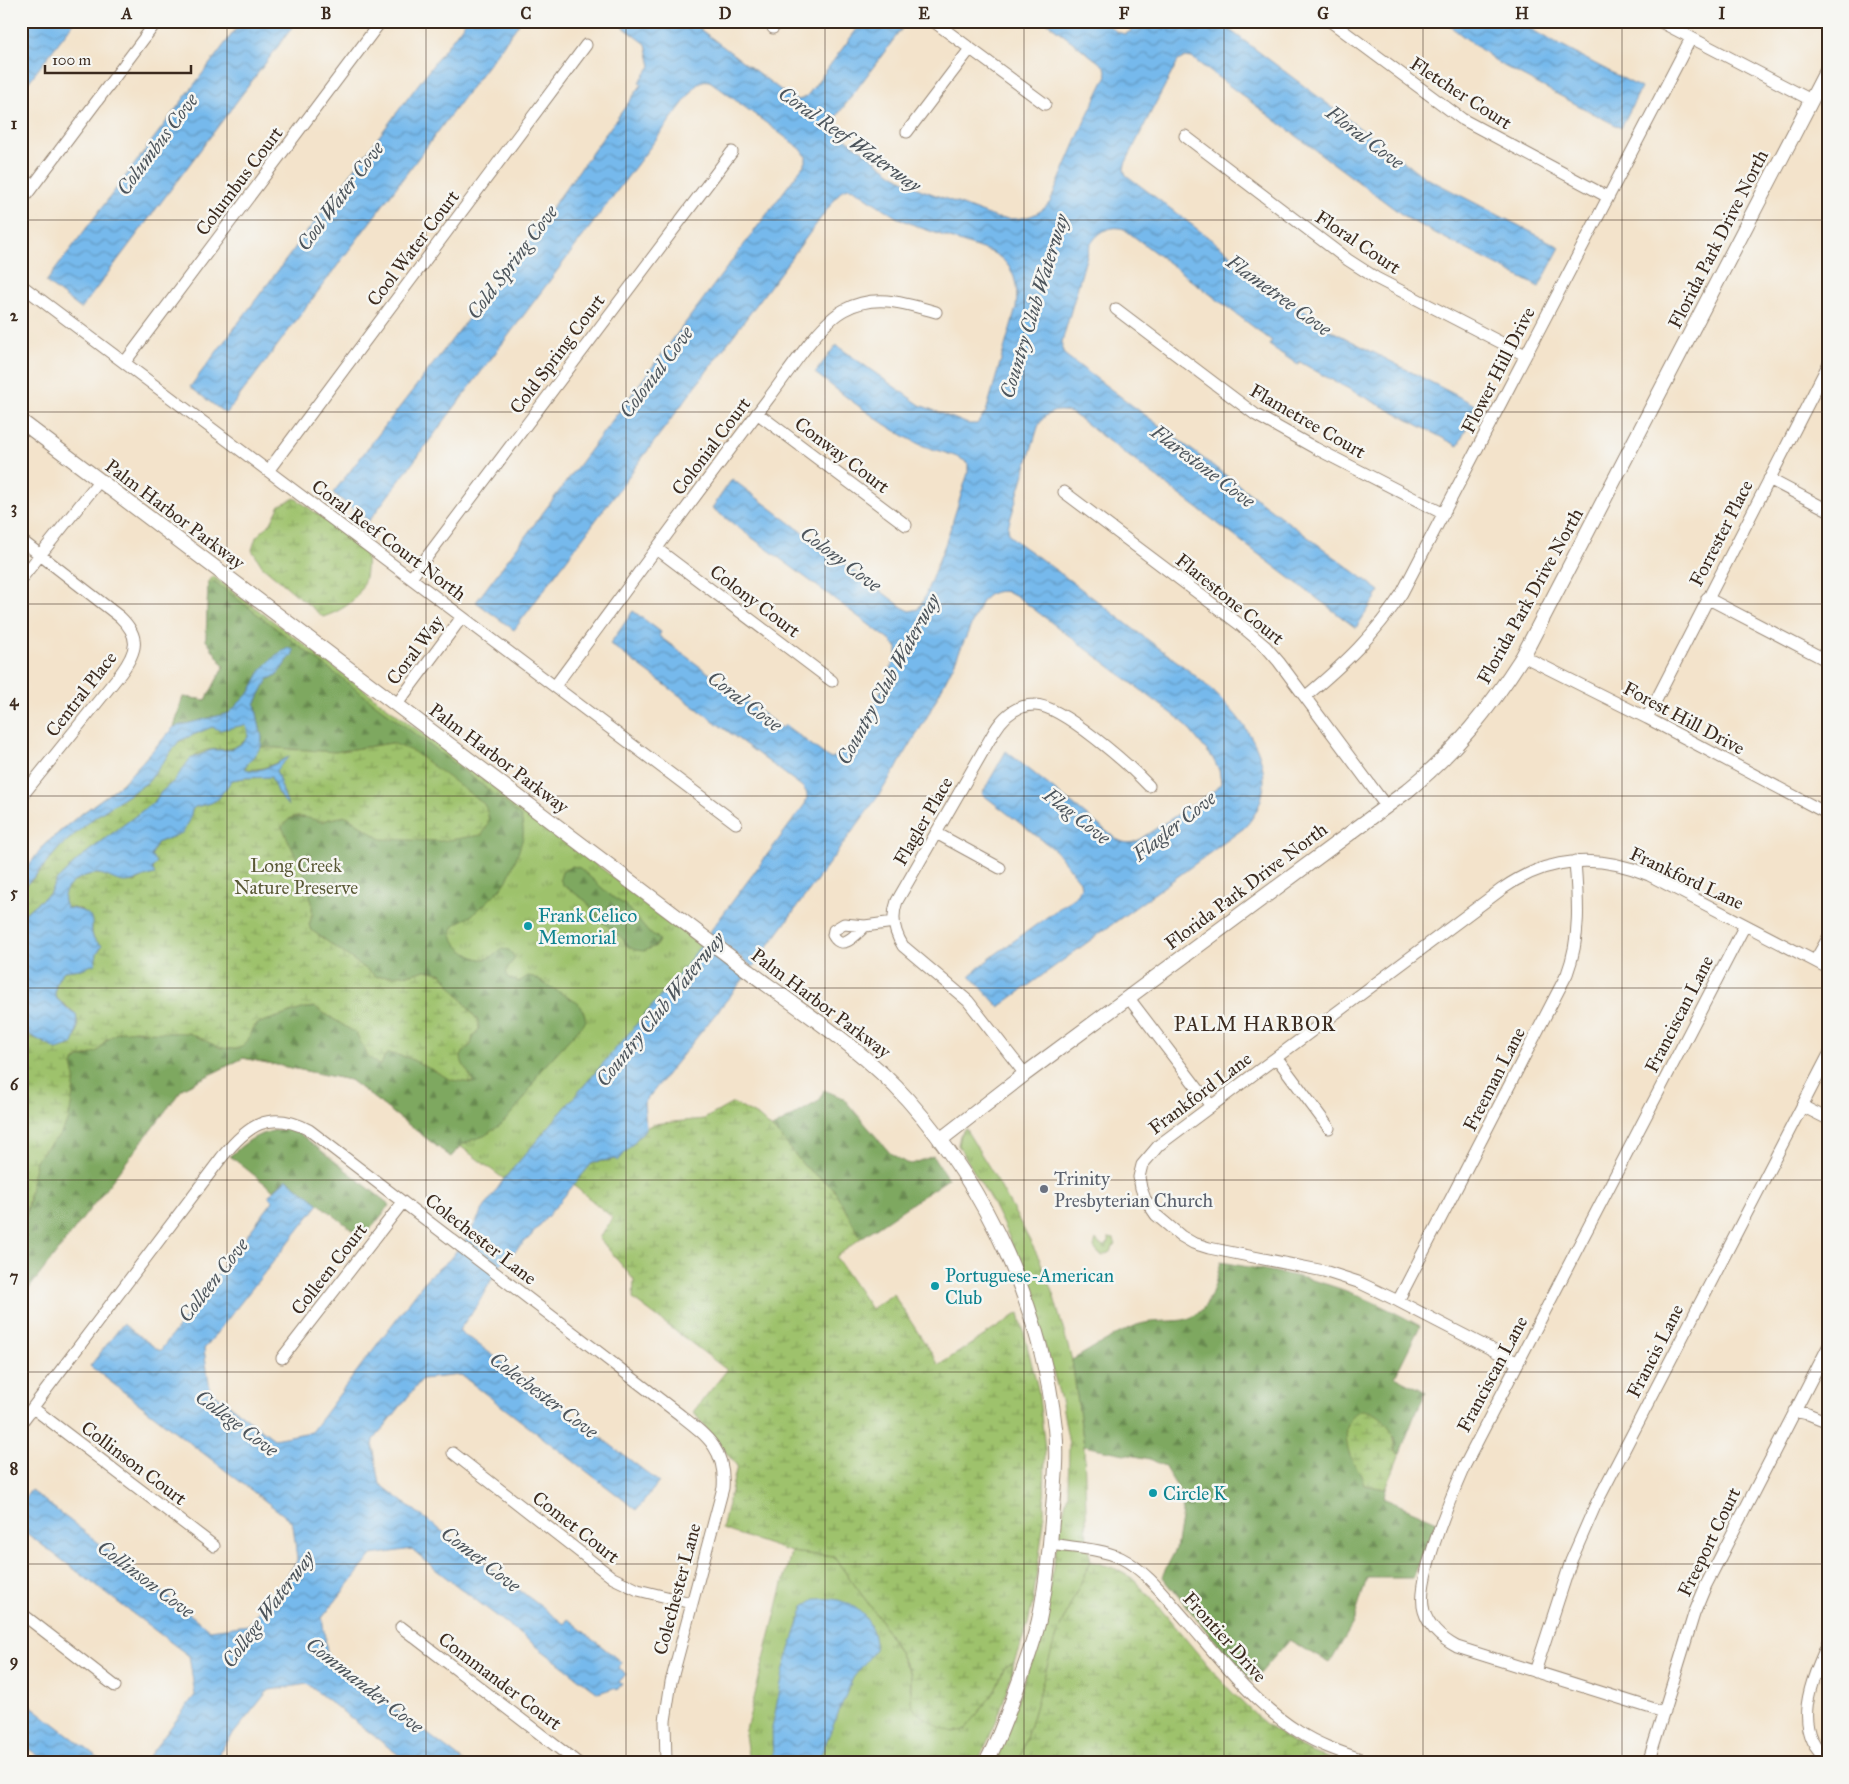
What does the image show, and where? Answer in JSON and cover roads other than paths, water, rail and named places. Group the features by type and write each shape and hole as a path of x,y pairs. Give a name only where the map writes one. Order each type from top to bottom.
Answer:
{"street":[{"path":"21,202 157,21"},
{"name":"Columbus Court","path":"125,362 381,21"},
{"path":"933,21 1045,104"},
{"name":"Fletcher Court","path":"1330,21 1462,119 1608,197"},
{"path":"1659,21 1811,100"},
{"name":"Flower Hill Drive","path":"1306,696 1349,659 1384,620 1411,578 1691,38"},
{"name":"Cool Water Court","path":"268,471 586,46"},
{"path":"908,132 970,50"},
{"name":"Florida Park Drive North","path":"940,1140 1128,997 1386,806 1440,763 1472,728 1496,698 1523,656 1828,68"},
{"name":"Floral Court","path":"1185,136 1362,269 1525,355"},
{"name":"Cold Spring Court","path":"411,578 732,152"},
{"name":"Coral Reef Court North","path":"21,285 736,823"},
{"name":"Colonial Court","path":"556,686 824,326 846,309 864,302 885,300 936,312"},
{"name":"Flametree Court","path":"1116,309 1256,415 1315,448 1444,514"},
{"name":"Forrester Place","path":"1646,718 1828,365"},
{"name":"Conway Court","path":"758,413 906,525"},
{"name":"Palm Harbor Parkway","path":"21,421 690,927 833,1032 876,1067 909,1100 940,1140 972,1187 994,1228 1020,1286 1037,1338 1050,1394 1057,1457 1050,1544 1042,1602 1033,1641 1010,1708 986,1763"},
{"path":"1769,479 1828,510"},
{"path":"21,578 100,480"},
{"name":"Flarestone Court","path":"1064,492 1258,640 1272,654 1306,696 1386,806"},
{"path":"21,540 41,554"},
{"name":"Colony Court","path":"657,549 832,681"},
{"name":"Central Place","path":"22,796 121,673 132,656 135,646 131,630 124,622 41,554"},
{"path":"1708,598 1828,661"},
{"name":"Coral Way","path":"397,704 462,617"},
{"name":"Forest Hill Drive","path":"1523,656 1646,718 1828,814"},
{"name":"Flagler Place","path":"894,922 897,901 998,725 1008,714 1028,705 1042,705 1061,714 1129,765 1149,786"},
{"path":"936,833 1000,868"},
{"name":"Frankford Lane","path":"1518,1363 1358,1282 1324,1271 1201,1246 1181,1236 1156,1215 1144,1199 1139,1177 1142,1165 1159,1145 1510,883 1540,869 1575,861 1599,861 1629,867 1828,968"},
{"name":"Freeman Lane","path":"1398,1301 1567,974 1574,950 1578,923 1575,861"},
{"path":"865,926 894,922 897,936 906,950 968,1000 1026,1074"},
{"name":"Franciscan Lane","path":"1664,1712 1465,1650 1450,1643 1434,1630 1424,1612 1422,1603 1424,1578 1450,1500 1474,1446 1745,925"},
{"path":"1815,961 1828,938"},
{"path":"1128,997 1211,1106"},
{"name":"Francis Lane","path":"1535,1672 1566,1574 1588,1519 1828,1056"},
{"path":"1277,1058 1329,1128"},
{"path":"1802,1106 1828,1119"},
{"name":"Colechester Lane","path":"21,1423 222,1157 239,1138 254,1126 279,1121 303,1126 692,1424 716,1448 723,1469 723,1488 671,1682 664,1734 666,1763"},
{"name":"Colleen Court","path":"282,1358 403,1202"},
{"name":"Freeport Court","path":"1648,1763 1694,1614 1706,1585 1828,1347"},
{"name":"Collinson Court","path":"33,1408 214,1546"},
{"path":"1794,1412 1808,1414 1828,1422"},
{"name":"Comet Court","path":"453,1453 613,1578 638,1590 691,1603"},
{"name":"Frontier Drive","path":"1050,1544 1104,1553 1129,1563 1154,1586 1252,1693 1274,1714 1312,1740 1372,1763"},
{"path":"21,1613 115,1686"},
{"name":"Commander Court","path":"401,1627 578,1763"},
{"path":"1828,1643 1814,1678 1807,1706 1806,1721 1813,1742 1828,1760"}],"water":[{"path":"21,21 75,21 21,92"},
{"name":"Columbus Cove","path":"242,21 297,21 81,309 46,282"},
{"name":"Cool Water Cove","path":"466,21 521,21 226,414 190,387"},
{"path":"615,21 697,21 701,30 790,97 799,100 807,96 863,21 903,21 906,23 836,117 833,123 836,131 893,174 917,188 997,218 1012,219 1033,215 1045,208 1050,202 1086,118 1107,75 1105,67 1045,21 1103,21 1117,32 1125,34 1131,31 1138,21 1218,21 1423,176 1560,247 1539,287 1408,219 1192,58 1185,57 1178,61 1125,164 1124,170 1126,175 1332,331 1477,406 1458,446 1300,362 1298,365 1269,345 1272,341 1124,229 1108,229 1095,238 1089,248 1062,342 1062,349 1065,355 1380,591 1356,628 1073,414 1057,411 1048,414 1044,418 1038,427 1008,527 1009,534 1020,545 1066,577 1196,676 1216,695 1235,714 1250,735 1260,757 1264,786 1256,812 1244,828 999,1007 970,975 1076,896 1081,888 1080,881 1055,850 982,794 1006,751 1116,839 1131,843 1137,841 1215,790 1221,783 1219,770 1212,757 1182,721 1015,595 1000,591 992,593 981,603 953,666 927,717 897,767 879,795 753,967 709,933 805,804 807,798 806,791 610,644 633,611 661,632 659,636 782,728 785,725 829,758 839,755 849,745 869,715 897,655 897,648 891,641 712,508 732,479 902,607 910,611 918,609 923,601 946,542 968,473 968,464 953,455 924,446 905,437 865,411 815,373 836,345 920,405 968,424 977,424 986,412 1016,308 1017,291 1013,275 1010,268 999,257 991,252 921,228 896,217 854,189 848,188 841,191 514,630 476,602 806,162 806,156 801,149 711,82 703,81 696,86 369,521 333,493 513,261 642,84 639,82 651,66 646,44"},
{"path":"1443,21 1517,21 1641,88 1621,128 1500,64"},
{"path":"288,648 294,650 292,656 276,675 268,679 255,704 262,738 261,747 244,768 249,770 261,769 274,765 290,756 276,770 288,806 277,792 271,777 232,780 218,799 195,807 192,810 189,822 182,833 157,843 151,856 157,863 152,868 155,874 125,882 99,874 92,874 78,879 72,884 64,895 67,908 88,914 92,924 92,935 102,945 97,953 95,964 81,969 64,971 56,983 55,997 76,1014 77,1026 75,1037 72,1045 57,1050 21,1030 21,917 49,894 56,881 81,857 155,801 161,792 174,781 190,759 211,750 229,750 243,743 248,737 248,730 245,725 220,730 212,727 179,741 148,782 95,817 60,847 21,889 21,871 30,864 43,846 76,818 122,784 174,727 229,713 250,692 262,669 276,655"},
{"path":"702,944 746,976 644,1103 646,1128 618,1161 616,1159 593,1162 530,1237 500,1265 476,1307 459,1330 659,1482 637,1510 461,1375 422,1379 374,1440 373,1446 380,1484 564,1624 568,1619 621,1662 619,1669 626,1674 619,1682 622,1684 617,1690 614,1688 598,1693 435,1569 412,1549 372,1555 322,1618 328,1658 466,1763 409,1763 307,1684 267,1692 219,1752 220,1763 126,1763 146,1760 195,1695 189,1656 21,1529 21,1503 31,1490 210,1630 248,1625 296,1563 297,1559 293,1525 290,1520 90,1366 123,1324 160,1351 273,1201 268,1196 287,1179 319,1204 204,1349 210,1390 274,1439 311,1432 428,1277 449,1260 467,1238 482,1211 504,1179 677,977"},
{"path":"815,1599 838,1600 847,1603 861,1612 873,1633 875,1650 853,1678 816,1763 773,1763 772,1728 784,1668 804,1606"},
{"path":"21,1698 105,1763 48,1763 21,1743"}],"place":[{"name":"Frank Celico Memorial","path":"528,926"},
{"name":"Trinity Presbyterian Church","path":"1044,1189"},
{"name":"Portuguese-American Club","path":"935,1286"},
{"name":"Circle K","path":"1153,1493"}],"district":[{"name":"PALM HARBOR","path":"1255,1024"}],"water label":[{"name":"Floral Cove","path":"1365,137"},
{"name":"Coral Reef Waterway","path":"850,139"},
{"name":"Cold Spring Cove","path":"512,262"},
{"name":"Flametree Cove","path":"1279,295"},
{"name":"Country Club Waterway","path":"1034,306"},
{"name":"Colonial Cove","path":"656,372"},
{"name":"Flarestone Cove","path":"1203,466"},
{"name":"Colony Cove","path":"841,559"},
{"name":"Country Club Waterway","path":"888,679"},
{"name":"Coral Cove","path":"745,701"},
{"name":"Flag Cove","path":"1077,816"},
{"name":"Flagler Cove","path":"1174,826"},
{"name":"Country Club Waterway","path":"660,1009"},
{"name":"Colleen Cove","path":"213,1280"},
{"name":"Colechester Cove","path":"544,1395"},
{"name":"College Cove","path":"237,1423"},
{"name":"Comet Cove","path":"481,1559"},
{"name":"Collinson Cove","path":"146,1579"},
{"name":"College Waterway","path":"268,1609"},
{"name":"Commander Cove","path":"365,1685"}],"park label":[{"name":"Long Creek Nature Preserve","path":"296,876"}]}
